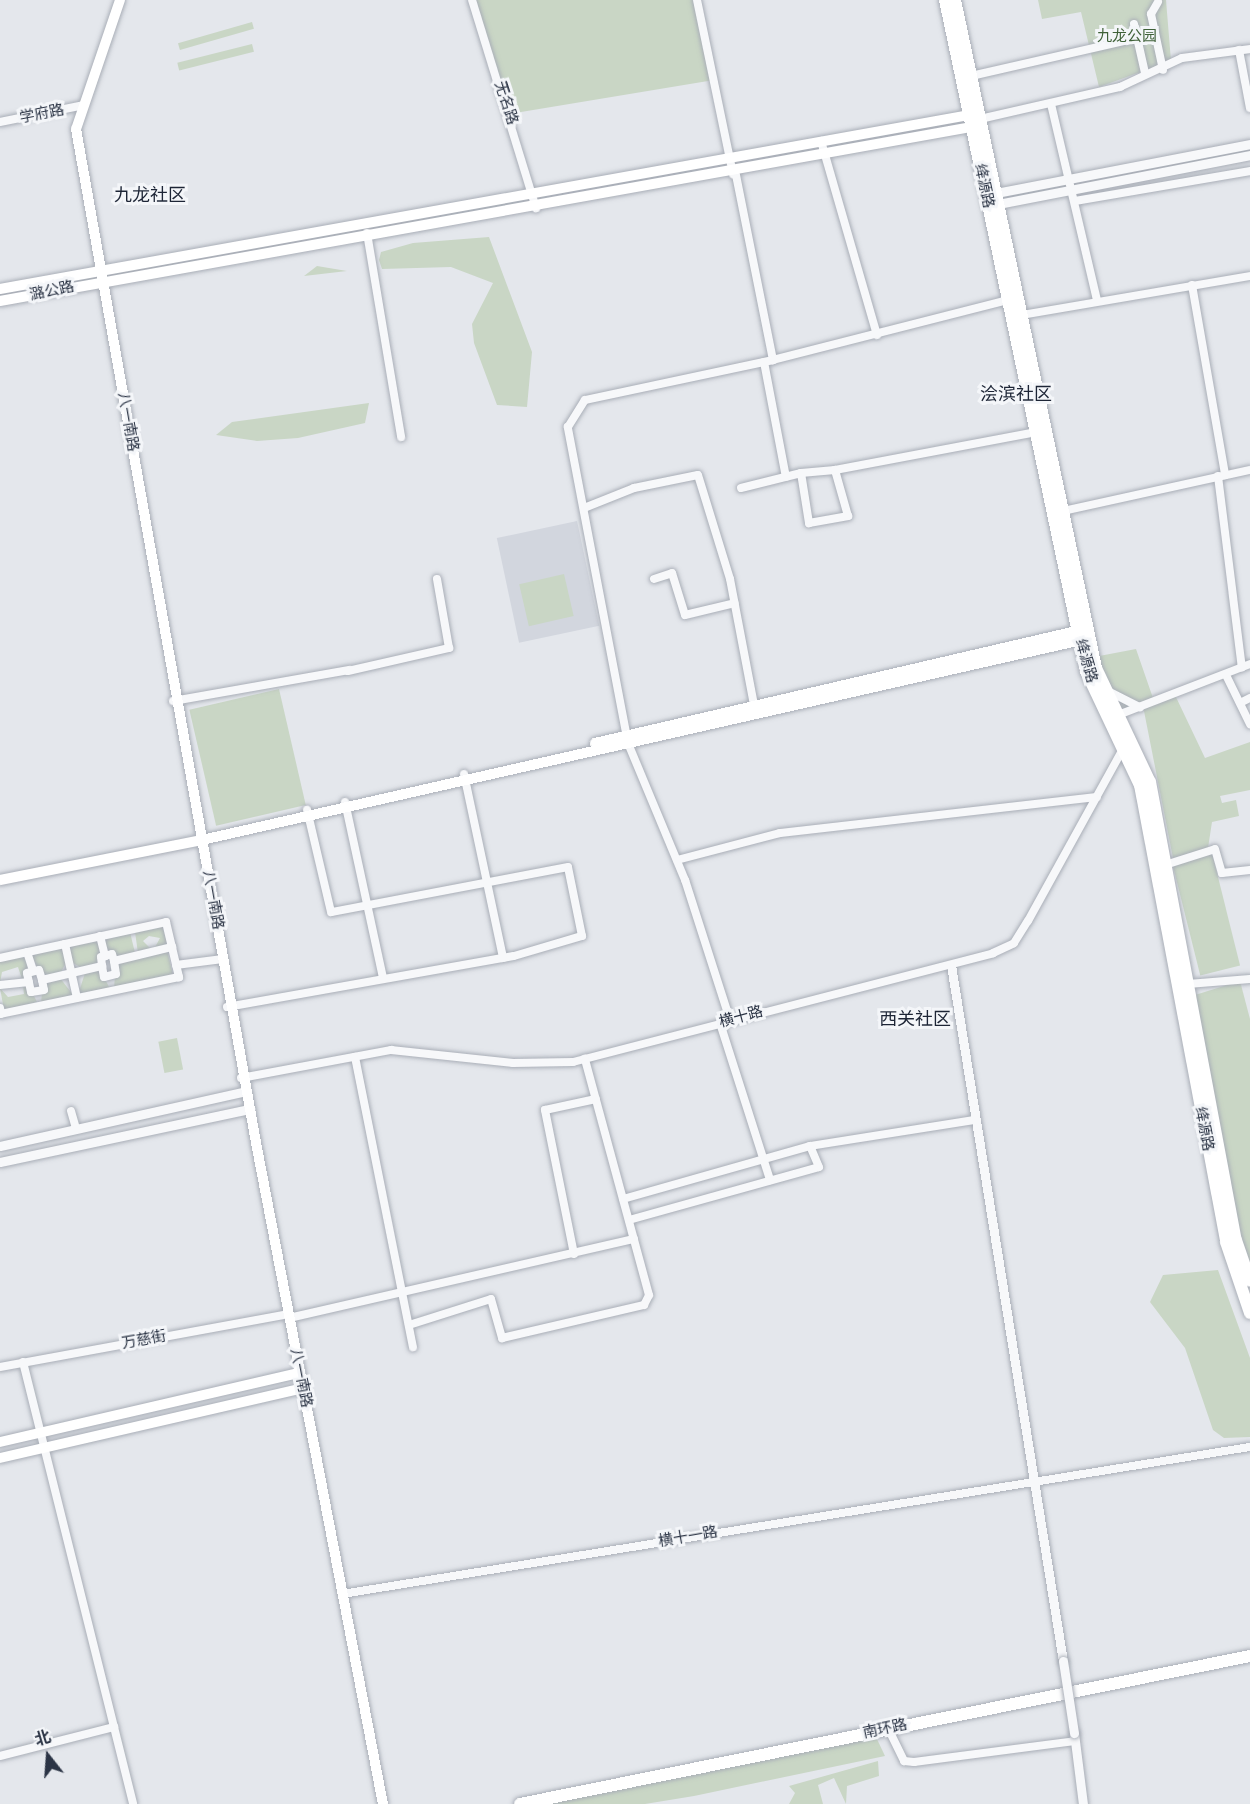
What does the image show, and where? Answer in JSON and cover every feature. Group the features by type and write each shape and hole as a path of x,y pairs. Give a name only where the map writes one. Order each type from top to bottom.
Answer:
{"main road":[{"name":"八一南路","path":"115,0 76,129 99,275 220,959 377,1804"},
{"name":"八一南路","path":"82,106 120,0"},
{"name":"绛源路","path":"945,0 973,120 1036,432 1084,635 1106,690 1150,782 1236,1239 1250,1281"},
{"name":"绛源路","path":"955,0 971,76 973,120 997,198 1063,512 1084,635 1086,671 1140,785 1226,1242 1250,1313"},
{"path":"99,275 532,192 821,141 973,120"},
{"path":"99,275 734,173 973,120"},
{"name":"潞公路","path":"0,289 99,275"},
{"name":"潞公路","path":"0,302 99,275"},
{"path":"0,880 200,838 1084,635"},
{"path":"0,874 200,838"},
{"path":"0,1442 298,1373"},
{"name":"八一南路","path":"301,1389 383,1804"},
{"path":"0,1458 301,1389"},
{"name":"南环路","path":"520,1804 1250,1656"}],"street":[{"name":"无名路","path":"472,0 536,206"},
{"path":"698,0 774,360"},
{"path":"1158,2 1152,14 1163,69"},
{"path":"1134,24 1145,73"},
{"path":"971,76 1137,38"},
{"path":"973,120 1120,87 1145,73 1163,69 1182,58 1250,49"},
{"path":"1239,50 1250,108"},
{"path":"1051,104 1097,300"},
{"name":"学府路","path":"0,122 82,106"},
{"path":"821,141 878,335"},
{"path":"997,198 1070,180 1250,144"},
{"path":"997,198 1072,190 1250,155"},
{"path":"1075,201 1250,171"},
{"path":"367,233 401,437"},
{"path":"1022,315 1097,300 1250,276"},
{"path":"1192,285 1222,475 1242,668"},
{"path":"730,1020 677,860 627,740 568,427 585,400 774,360 1008,300"},
{"path":"764,362 786,477"},
{"path":"741,488 801,473 835,470 1036,432"},
{"path":"801,473 809,523 848,516 835,470"},
{"path":"1063,512 1250,470"},
{"path":"584,508 634,488 698,475 735,603 755,710"},
{"path":"654,579 672,573 685,615 735,603"},
{"path":"175,701 348,671 449,648 437,579"},
{"path":"1118,715 1250,664"},
{"path":"1226,675 1250,724"},
{"path":"1106,690 1140,707"},
{"path":"1240,703 1250,698"},
{"name":"横十路","path":"242,1078 391,1050 513,1063 585,1059 951,965 1014,943 1123,749"},
{"path":"464,777 502,958"},
{"path":"677,860 730,842 780,833 1097,797"},
{"path":"346,804 383,978"},
{"path":"229,1007 502,958 582,936 568,867 331,912 308,813"},
{"path":"1165,865 1215,849 1222,873 1250,870"},
{"path":"0,958 166,922 179,977 0,1012"},
{"path":"100,936 105,956 102,966 104,977 116,975 112,954 105,956"},
{"path":"65,944 77,998"},
{"path":"114,960 172,947"},
{"path":"27,952 33,971"},
{"path":"176,965 220,959"},
{"path":"951,965 1063,1661 1083,1804"},
{"path":"42,980 102,966"},
{"path":"39,970 42,980 44,990 31,992 27,973 39,970"},
{"path":"110,976 113,991"},
{"path":"1188,984 1250,979"},
{"path":"0,985 29,982"},
{"path":"36,991 40,1006"},
{"path":"720,1023 770,1180"},
{"path":"355,1057 413,1347"},
{"path":"409,1325 491,1299 502,1338 644,1305 649,1295 585,1059"},
{"path":"0,1146 245,1092"},
{"path":"574,1254 544,1110 596,1098"},
{"path":"0,1162 248,1110"},
{"path":"71,1111 76,1129"},
{"path":"623,1199 810,1146 975,1120"},
{"path":"629,1220 819,1167 810,1146"},
{"name":"万慈街","path":"0,1367 403,1295 634,1239"},
{"path":"23,1362 134,1804"},
{"name":"横十一路","path":"342,1594 796,1518 1035,1485 1250,1447"},
{"path":"0,1756 114,1727"},
{"path":"888,1728 904,1761 914,1762 1074,1737"}],"shaded area":[{"path":"577,521 599,626 519,643 497,538"}],"green space":[{"path":"472,0 697,0 714,80 509,114"},
{"name":"九龙公园","path":"1038,0 1166,0 1171,61 1099,87 1081,12 1042,19"},
{"path":"252,22 254,29 180,50 178,43"},
{"path":"252,44 254,52 179,70 177,63"},
{"path":"489,237 532,352 527,407 497,405 474,343 472,324 493,283 451,267 382,269 379,260 381,252 413,243"},
{"path":"317,266 347,271 304,276"},
{"path":"369,403 365,423 298,438 257,441 216,435 232,422"},
{"path":"564,574 574,616 529,626 519,584"},
{"path":"1136,649 1154,701 1175,695 1205,758 1250,742 1250,790 1220,796 1222,803 1236,800 1239,816 1212,822 1208,848 1173,858 1143,706 1118,715 1094,657"},
{"path":"279,689 306,805 216,826 189,710"},
{"path":"1212,853 1240,966 1200,975 1172,863"},
{"path":"162,924 168,946 154,949 160,938 149,936 143,941 152,950 138,953 135,932"},
{"path":"130,932 135,953 115,958 106,953 103,938"},
{"path":"99,938 100,964 84,969 71,962 67,945"},
{"path":"64,946 67,961 60,974 43,978 30,953"},
{"path":"167,950 173,975 114,988 116,963"},
{"path":"27,954 27,982 23,982 18,967 2,972 0,983 0,961"},
{"path":"100,969 110,989 78,995 85,973"},
{"path":"60,978 74,996 41,1004 43,981"},
{"path":"1240,981 1250,1019 1250,1270 1239,1236 1195,995"},
{"path":"28,984 37,1002 4,1010 0,988 8,997 24,994 23,985"},
{"path":"177,1038 183,1069 164,1073 158,1042"},
{"path":"1218,1270 1250,1358 1250,1437 1224,1438 1213,1430 1185,1348 1150,1302 1163,1275"},
{"path":"876,1737 885,1756 694,1796 645,1804 544,1804"},
{"path":"878,1761 879,1776 847,1786 846,1804 834,1778 818,1785 823,1804 789,1804 795,1793 789,1786"}],"district":[{"name":"九龙社区","path":"150,195"},
{"name":"浍滨社区","path":"1016,394"},
{"name":"西关社区","path":"915,1019"}]}
